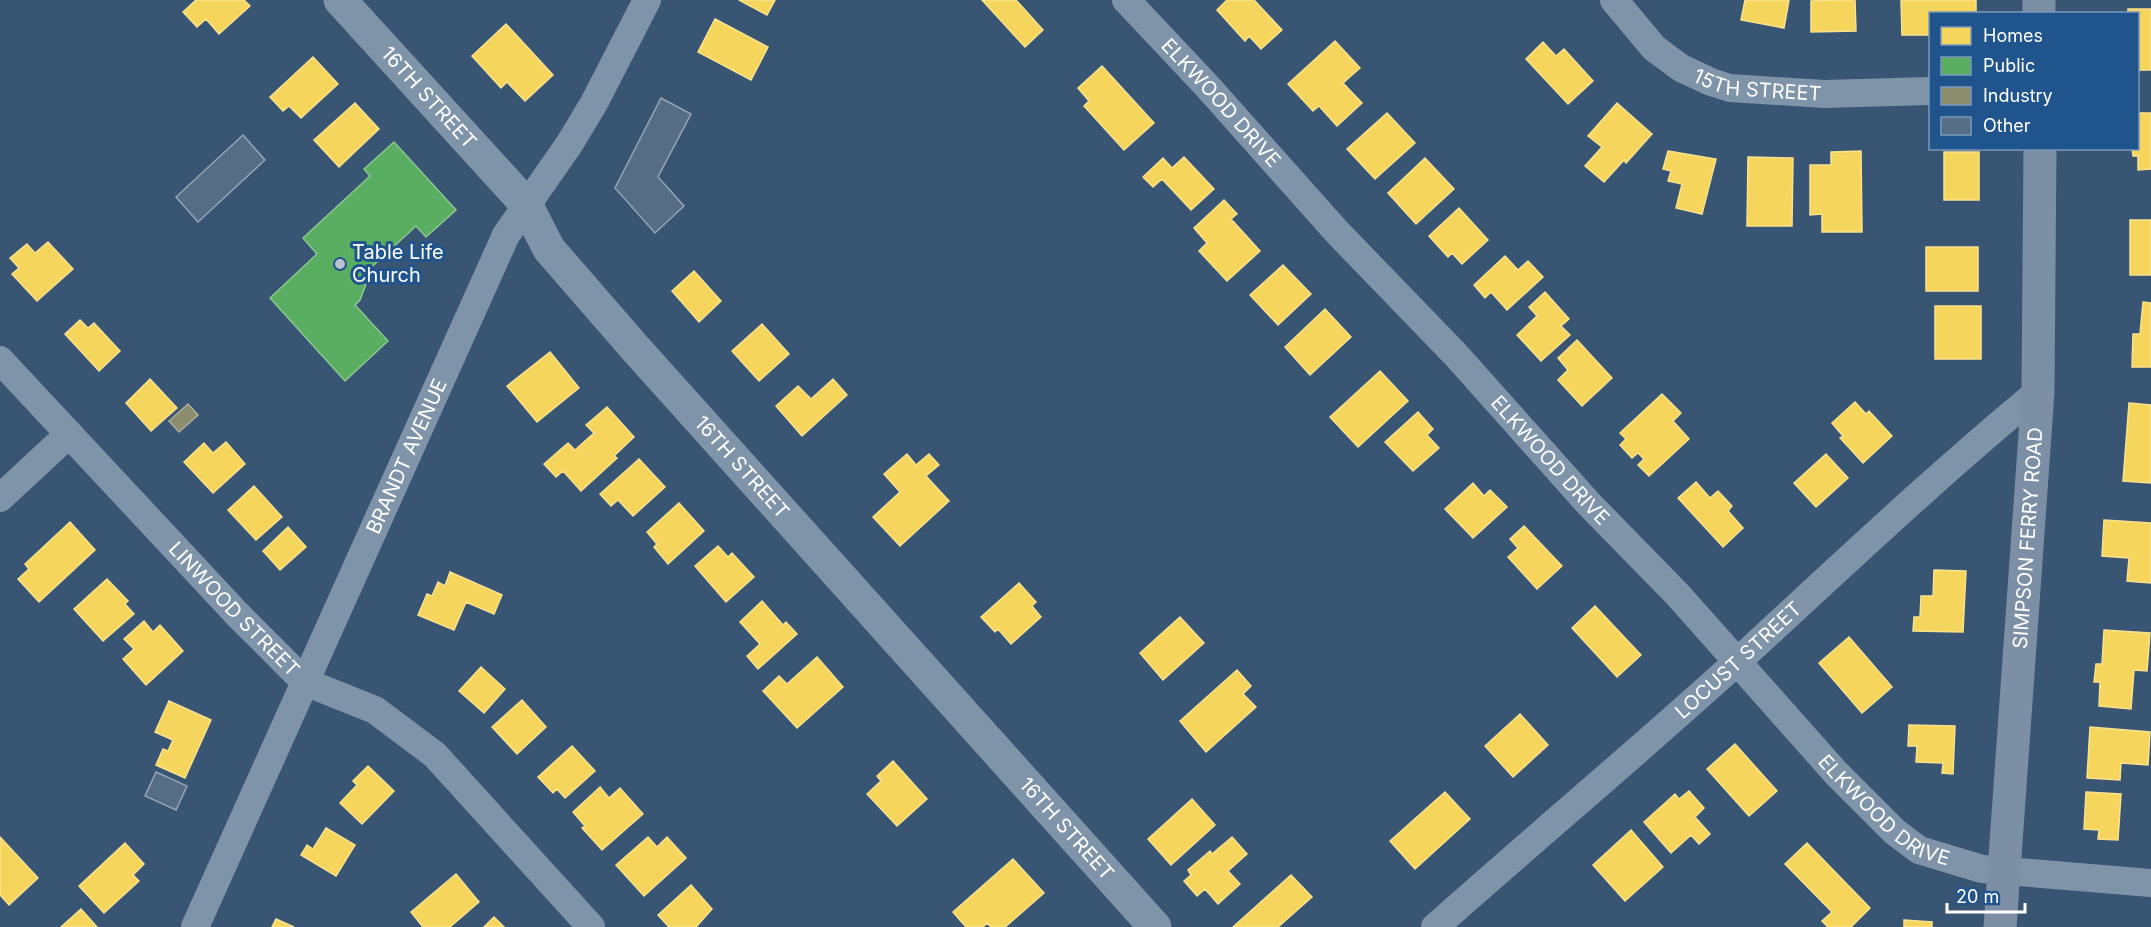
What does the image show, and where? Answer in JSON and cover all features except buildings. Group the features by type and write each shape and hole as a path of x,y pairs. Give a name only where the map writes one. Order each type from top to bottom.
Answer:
{"main road":[{"name":"SIMPSON FERRY ROAD","path":"2000,927 2038,392 2040,150"}],"street":[{"name":"16TH STREET","path":"340,0 526,204 549,249 1155,927"},
{"name":"BRANDT AVENUE","path":"195,927 305,682 360,566 503,241 526,204 570,143 594,103 647,0"},
{"name":"ELKWOOD DRIVE","path":"1126,0 1207,86 1338,233 1456,355 1589,504 1678,595 1836,773 1894,832 1919,850 1961,864 2004,872 2151,883"},
{"name":"15TH STREET","path":"1614,0 1654,48 1681,68 1730,88 1824,94 1929,91"},
{"name":"LINWOOD STREET","path":"0,360 305,682 375,710 435,755 591,927"},
{"name":"LOCUST STREET","path":"1435,927 1737,662 1871,537 2038,392"},
{"path":"0,498 69,434"}],"place":[{"name":"Table Life Church","path":"340,264"}]}
